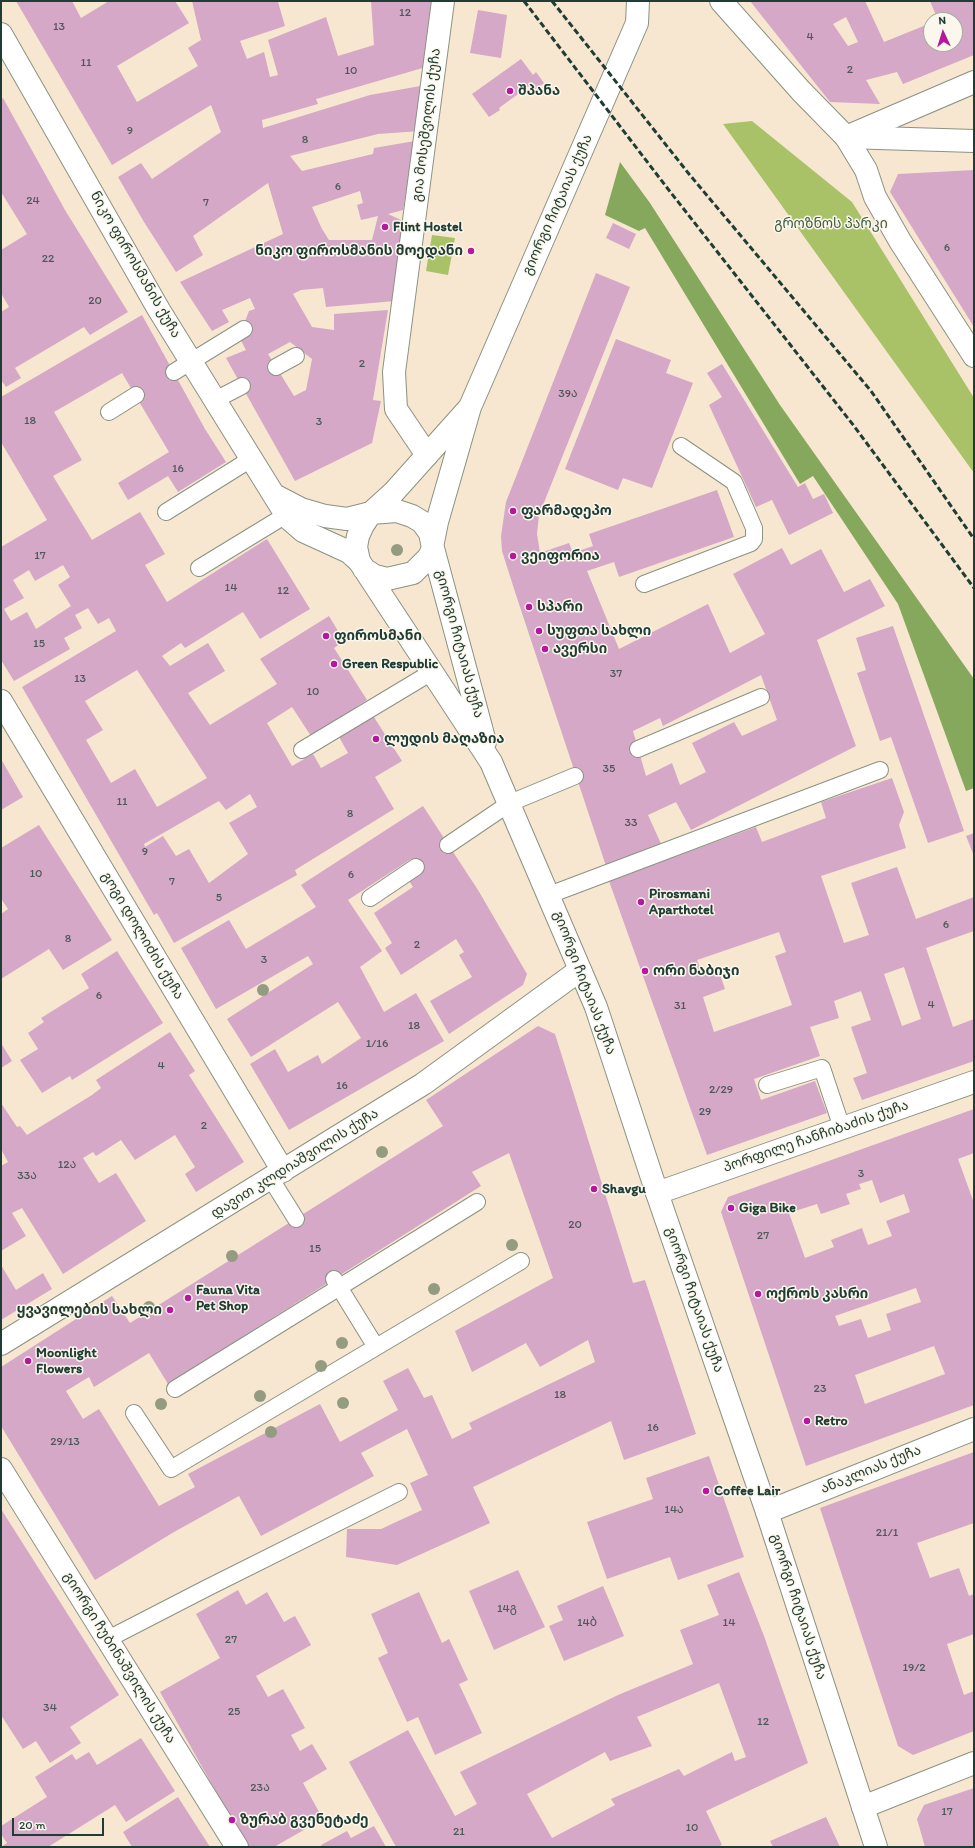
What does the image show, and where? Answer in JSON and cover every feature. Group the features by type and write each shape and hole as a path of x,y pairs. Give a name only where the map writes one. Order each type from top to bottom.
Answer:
{"street":[{"name":"გია მოსეშვილის ქუჩა","path":"427,455 396,409 394,372 443,1"},
{"name":"გიორგი ჩიტაიას ქუჩა","path":"491,762 433,545 437,522 470,407 637,23 638,1"},
{"path":"729,3 801,91 846,137 866,170 875,197 900,241 974,356"},
{"name":"ნიკო ფიროსმანის ქუჩა","path":"1,34 159,310 182,367 215,400 286,515 303,531 349,552 362,565"},
{"path":"846,137 974,82"},
{"path":"846,137 974,142"},
{"name":"გიორგი ჩიტაიას ქუჩა","path":"371,513 393,493 470,407"},
{"name":"ნიკო ფიროსმანის ქუჩა","path":"273,494 301,509 325,516 347,519 371,513"},
{"path":"397,511 412,516 422,522 430,533 433,545 429,557 413,573 388,579 375,576 362,565 356,547 358,536 371,513 397,511"},
{"name":"გიორგი ჩიტაიას ქუჩა","path":"362,565 491,762 510,803 596,1006 767,1512 876,1847"},
{"name":"გოგი დოლიძის ქუჩა","path":"1,701 277,1175"},
{"name":"დავით კლდიაშვილის ქუჩა","path":"1,1344 423,1084 580,970"},
{"name":"პორფილე ჩანჩიბაძის ქუჩა","path":"658,1193 974,1082"},
{"name":"ანაკლიას ქუჩა","path":"767,1512 974,1429"},
{"name":"გიორგი ჩუბინაშვილის ქუჩა","path":"1,1469 237,1847"},
{"path":"863,1807 974,1764"}],"lane":[{"path":"182,367 244,329"},
{"path":"276,367 296,356"},
{"path":"215,400 242,386"},
{"path":"109,412 136,395"},
{"path":"644,584 751,543 754,539 754,528 734,482 681,446"},
{"path":"166,512 251,460"},
{"path":"199,568 286,515"},
{"path":"302,750 432,672"},
{"path":"638,749 761,696"},
{"path":"549,896 880,770"},
{"path":"448,845 510,803 575,776"},
{"path":"370,898 416,867"},
{"path":"768,1085 822,1068 842,1128"},
{"path":"277,1175 296,1219"},
{"path":"175,1389 336,1284 477,1202"},
{"path":"134,1412 171,1469 520,1262"},
{"path":"336,1284 376,1347"},
{"path":"108,1640 205,1589 400,1492"}],"green space":[{"name":"გროზნოს პარკი","path":"752,121 852,202 974,398 974,473 723,124"},
{"path":"620,162 650,203 780,405 974,679 974,788 966,791 898,604 813,476 800,484 645,228 639,231 605,215"},
{"path":"432,235 455,238 448,275 426,271"}],"building":[{"path":"16,1 72,1 81,18 109,1 175,1 189,23 117,66 137,102 198,66 188,48 201,40 192,1 281,1 278,2 285,26 240,41 247,59 264,52 270,77 278,75 268,40 326,17 338,56 374,45 371,1 439,1 426,67 316,99 318,104 262,120 263,128 370,95 426,85 420,131 378,134 290,156 302,171 373,154 374,148 415,141 403,210 388,214 403,221 399,278 395,301 326,307 323,288 301,290 293,294 312,327 334,330 334,314 388,310 373,400 381,401 372,443 295,481 226,358 246,350 239,337 249,311 255,309 250,298 222,310 229,322 212,331 180,282 283,234 268,183 193,236 203,255 176,272 144,222 118,177 141,163 152,179 221,132 211,105 112,165","holes":["360,191 363,203 357,205 361,220 378,216 372,240 329,240 312,207","290,342 312,359 306,390 294,396 268,354"]},
{"path":"750,1 865,1 884,42 923,26 923,52 963,52 963,12 935,12 930,1 974,1 974,55 903,84 897,72 866,80 880,104 830,102","holes":["846,17 858,42 848,46 833,24"]},
{"path":"478,10 507,15 501,58 470,53"},
{"path":"521,59 533,75 536,72 544,83 533,91 529,86 499,108 500,110 489,117 472,94"},
{"path":"3,98 65,210 128,312 90,335 84,327 15,368 21,378 6,387 1,380 1,312 9,307 1,293 1,250 27,234 1,192 1,100"},
{"path":"974,170 974,327 890,192 898,174"},
{"path":"613,223 636,234 629,249 606,238"},
{"path":"596,273 630,287 539,515 537,534 540,553 569,543 573,553 593,546 589,534 717,490 734,537 619,577 614,562 587,571 619,649 708,604 730,653 765,634 733,574 782,548 791,565 821,549 844,592 870,579 885,606 817,640 856,746 691,830 676,802 648,815 662,846 606,866 502,551 501,536 506,502","holes":["761,675 777,720 742,736 734,722 692,743 706,772 680,785 672,763 646,776 633,731 660,718 663,726"]},
{"path":"142,315 205,429 226,462 178,492 168,476 128,500 118,483 169,452 122,373 54,412 82,460 53,476 92,540 140,512 165,554 145,565 167,602 267,539 310,609 260,639 243,612 185,648 181,643 162,656 170,666 208,643 225,671 188,693 210,725 277,684 260,659 329,616 344,641 334,648 367,700 311,736 292,707 267,723 292,766 313,754 321,768 348,753 338,735 372,714 402,761 375,777 394,809 295,870 297,875 174,943 157,913 154,915 22,687 116,631 109,618 98,624 88,608 75,615 82,628 64,638 70,649 14,681 1,660 1,547 47,520 1,442 1,397","holes":["63,565 70,577 58,585 71,606 36,629 27,612 11,621 4,609 24,598 13,580 29,570 35,581","137,670 207,778 157,807 135,769 111,783 86,740 103,730 85,701","250,794 257,807 229,823 248,854 209,883 189,849 176,856 163,836 145,847 144,844 219,801 226,810"]},
{"path":"616,339 671,360 666,373 693,383 652,488 623,478 618,490 565,469"},
{"path":"722,364 798,487 805,483 813,499 824,494 833,513 789,535 772,500 756,507 709,405 722,397 707,373"},
{"path":"893,626 964,831 928,843 891,737 880,741 857,673 866,670 856,638"},
{"path":"1,759 23,797 1,810"},
{"path":"892,778 904,812 899,825 906,848 821,876 844,943 869,935 851,883 897,867 916,919 974,897 974,931 926,948 953,1027 974,1019 974,1061 862,1100 853,1078 867,1073 851,1027 871,1020 861,991 834,1001 839,1018 810,1027 820,1056 754,1079 761,1100 815,1081 827,1113 707,1155 609,881 756,827 762,842 826,818 821,802","holes":["779,932 786,952 775,956 792,1005 714,1032 703,997 725,989 718,969 703,975 697,960","904,967 921,1019 902,1026 884,974"]},
{"path":"423,806 478,890 527,974 523,985 449,1034 430,1001 472,977 459,955 464,952 456,939 401,975 385,948 392,943 374,913 413,887 408,879 419,872 411,859 348,900 382,951 360,967 384,1012 416,993 444,1041 289,1130 250,1064 275,1049 288,1072 318,1055 322,1064 361,1038 338,1002 251,1057 227,1019 313,964 308,956 216,1009 181,948 229,920 246,949 316,907 301,885"},
{"path":"39,825 112,940 63,970 49,949 1,979 1,914 8,909 2,900 1,901 1,848"},
{"path":"974,833 974,856 966,836"},
{"path":"117,951 163,1023 72,1080 70,1076 42,1093 20,1060 38,1049 28,1033 44,1022 41,1018 89,988 81,974"},
{"path":"538,1026 555,1034 633,1283 645,1280 696,1434 624,1460 611,1421 473,1487 490,1523 397,1565 346,1557 347,1529 381,1529 422,1510 410,1483 428,1475 407,1429 361,1453 374,1476 261,1536 239,1496 174,1532 95,1580 1,1426 1,1367 112,1296 130,1323 443,1126 426,1100","holes":["509,1153 553,1278 455,1331 472,1372 526,1343 540,1367 588,1340 595,1362 469,1423 472,1429 452,1439 432,1395 424,1398 408,1368 383,1381 398,1410 340,1442 320,1404 188,1474 195,1487 159,1506 99,1409 83,1419 66,1391 89,1377 94,1387 149,1353 168,1384 481,1186 472,1172"]},
{"path":"170,1032 195,1071 189,1075 244,1162 196,1192 185,1174 195,1167 175,1135 135,1160 121,1140 96,1156 93,1152 83,1158 99,1183 116,1173 146,1221 63,1274 22,1208 12,1213 26,1236 1,1251 1,1166 8,1162 1,1149 1,1103 17,1127 20,1126 27,1135 92,1095 101,1088 96,1080"},
{"path":"1,1043 12,1061 1,1068"},
{"path":"974,1109 974,1153 958,1159 974,1203 974,1405 806,1466 721,1212 728,1197","holes":["872,1180 880,1203 904,1194 910,1212 886,1221 892,1236 868,1245 862,1228 831,1240 834,1247 805,1258 789,1213 817,1204 821,1214 850,1204 846,1194 861,1189 859,1184","916,1288 921,1302 886,1314 891,1330 868,1338 861,1319 839,1326 835,1316","934,1346 945,1374 865,1404 855,1375"]},
{"path":"1,1265 16,1290 43,1273 52,1289 1,1320"},
{"path":"974,1452 974,1523 917,1543 930,1578 959,1568 969,1596 974,1594 974,1634 947,1644 964,1695 974,1691 974,1731 913,1755 898,1746 820,1508"},
{"path":"709,1456 744,1557 678,1580 670,1557 607,1579 587,1522 653,1499 646,1478"},
{"path":"1,1509 119,1695 70,1727 81,1743 50,1763 36,1741 23,1749 1,1715"},
{"path":"518,1570 545,1627 494,1650 469,1591"},
{"path":"739,1572 764,1636 808,1763 706,1811 722,1845 717,1847 396,1847 349,1762 408,1730 455,1816 477,1804 460,1772 618,1695 693,1664 680,1630 719,1615 707,1585","holes":["719,1683 746,1757 735,1761 732,1752 684,1776 679,1769 611,1799 615,1805 552,1838 527,1794 605,1752 610,1761 652,1746 637,1717"]},
{"path":"603,1586 624,1636 564,1661 549,1626 563,1620 557,1606"},
{"path":"238,1590 246,1605 267,1592 284,1622 295,1616 311,1645 256,1676 268,1697 283,1689 305,1728 291,1735 300,1751 312,1744 327,1769 303,1783 323,1819 274,1847 247,1847 160,1692 220,1658 196,1614"},
{"path":"419,1592 442,1643 449,1639 468,1680 459,1684 482,1733 435,1755 418,1717 407,1722 378,1658 388,1653 371,1614"},
{"path":"141,1738 175,1791 126,1822 115,1805 48,1847 1,1847 7,1843 1,1834 1,1826 47,1797 35,1777 72,1754 76,1760 89,1752 97,1765"},
{"path":"974,1788 974,1847 925,1847 917,1819 924,1805"},
{"path":"178,1797 210,1847 132,1847 123,1832"},
{"path":"826,1817 840,1847 773,1847 770,1841"},
{"path":"374,1826 386,1847 322,1847 321,1845 347,1831 351,1838"}],"railway":[{"path":"524,1 668,189 854,426 974,588"},
{"path":"552,1 689,174 871,391 974,539"}],"place":[{"name":"შპანა","path":"510,91"},
{"name":"Flint Hostel","path":"385,227"},
{"name":"ნიკო ფიროსმანის მოედანი","path":"471,251"},
{"name":"ფარმადეპო","path":"513,511"},
{"name":"ვეიფორია","path":"513,556"},
{"name":"სპარი","path":"529,607"},
{"name":"სუფთა სახლი","path":"539,631"},
{"name":"ფიროსმანი","path":"326,636"},
{"name":"ავერსი","path":"545,649"},
{"name":"Green Respublic","path":"334,664"},
{"name":"ლუდის მაღაზია","path":"376,739"},
{"name":"Pirosmani Aparthotel","path":"641,902"},
{"name":"ორი ნაბიჯი","path":"645,971"},
{"name":"Shavgu","path":"594,1189"},
{"name":"Giga Bike","path":"731,1208"},
{"name":"ოქროს კასრი","path":"758,1294"},
{"name":"Fauna Vita Pet Shop","path":"188,1298"},
{"name":"ყვავილების სახლი","path":"170,1310"},
{"name":"Moonlight Flowers","path":"28,1361"},
{"name":"Retro","path":"807,1421"},
{"name":"Coffee Lair","path":"706,1491"},
{"name":"ზურაბ გვენეტაძე","path":"232,1820"}]}
